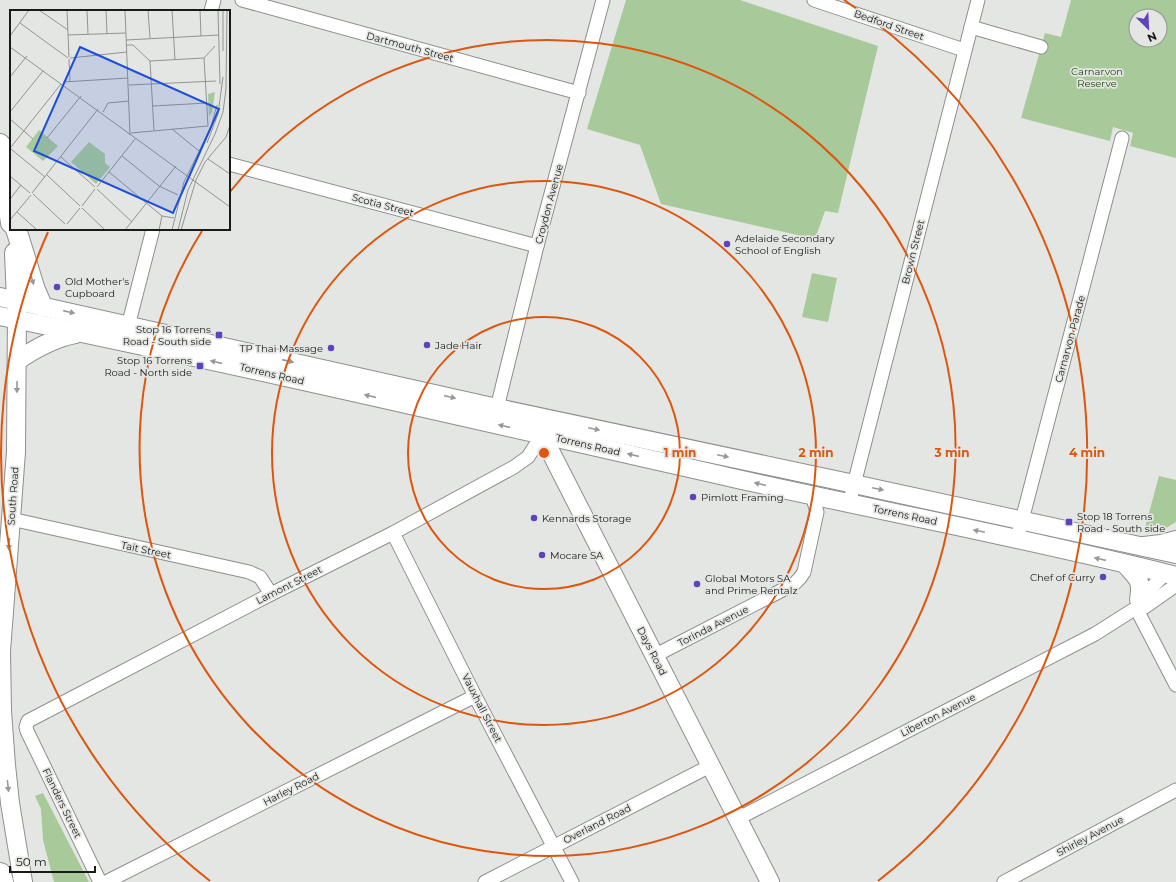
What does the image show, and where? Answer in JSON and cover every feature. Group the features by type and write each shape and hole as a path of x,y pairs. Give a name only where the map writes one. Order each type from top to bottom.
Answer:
{"highway":[{"path":"0,874 2,882"}],"main road":[{"name":"South Road","path":"0,144 10,209"},
{"name":"South Road","path":"13,230 16,258 9,308 17,361 16,452 1,651 2,711 10,802 23,882"},
{"path":"15,230 42,306"},
{"name":"Torrens Road","path":"9,308 42,306 126,333 544,427 854,484 1023,520 1176,555"},
{"name":"Torrens Road","path":"9,308 83,333 126,333 497,408 544,427 814,503 849,504 1017,540 1126,565 1172,578"},
{"path":"17,361 30,351 54,340 83,333"},
{"name":"Days Road","path":"544,427 654,656 770,882"},
{"path":"1172,578 1176,555"},
{"path":"1126,565 1137,577 1141,586 1138,604"}],"street":[{"path":"211,10 214,0"},
{"name":"Dartmouth Street","path":"242,0 579,93"},
{"name":"Croydon Avenue","path":"497,408 537,246 603,0"},
{"name":"Bedford Street","path":"814,0 964,50"},
{"name":"Brown Street","path":"849,504 978,0"},
{"path":"971,27 1041,47"},
{"name":"Carnarvon Parade","path":"1017,540 1122,138"},
{"name":"Scotia Street","path":"230,164 537,246"},
{"path":"126,333 153,230"},
{"name":"Lamont Street","path":"27,724 30,719 271,594 393,533 514,466 528,457 544,427"},
{"name":"Torinda Avenue","path":"654,656 794,584 804,572 814,503"},
{"name":"Tait Street","path":"11,519 249,572 260,577 271,594"},
{"name":"Vauxhall Street","path":"393,533 572,882"},
{"path":"1137,546 1161,543 1176,539"},
{"name":"Liberton Avenue","path":"737,819 1095,634 1172,578"},
{"path":"1138,604 1176,686"},
{"name":"Harley Road","path":"106,882 476,696"},
{"name":"Flanders Street","path":"27,724 27,730 100,882"},
{"name":"Overland Road","path":"485,882 710,766"},
{"name":"Shirley Avenue","path":"1004,882 1176,790"}],"green space":[{"path":"626,0 740,0 878,46 838,213 825,211 815,239 661,204 640,145 587,129"},
{"name":"Carnarvon Reserve","path":"1071,0 1176,0 1176,158 1130,146 1133,133 1113,127 1110,141 1021,118 1045,33 1061,37"},
{"path":"812,273 837,278 828,322 802,317"},
{"path":"1159,476 1176,480 1176,522 1161,531 1144,531"},
{"path":"43,793 89,882 54,882 43,840 41,809 35,796"}],"place":[{"name":"Adelaide Secondary School of English","path":"727,244"},
{"name":"Old Mother's Cupboard","path":"57,287"},
{"name":"Stop 16 Torrens Road - South side","path":"219,335"},
{"name":"Jade Hair","path":"427,345"},
{"name":"TP Thai Massage","path":"331,348"},
{"name":"Stop 16 Torrens Road - North side","path":"200,366"},
{"name":"Pimlott Framing","path":"693,497"},
{"name":"Kennards Storage","path":"534,518"},
{"name":"Stop 18 Torrens Road - South side","path":"1069,522"},
{"name":"Mocare SA","path":"542,555"},
{"name":"Chef of Curry","path":"1103,577"},
{"name":"Global Motors SA and Prime Rentalz","path":"697,584"}]}
